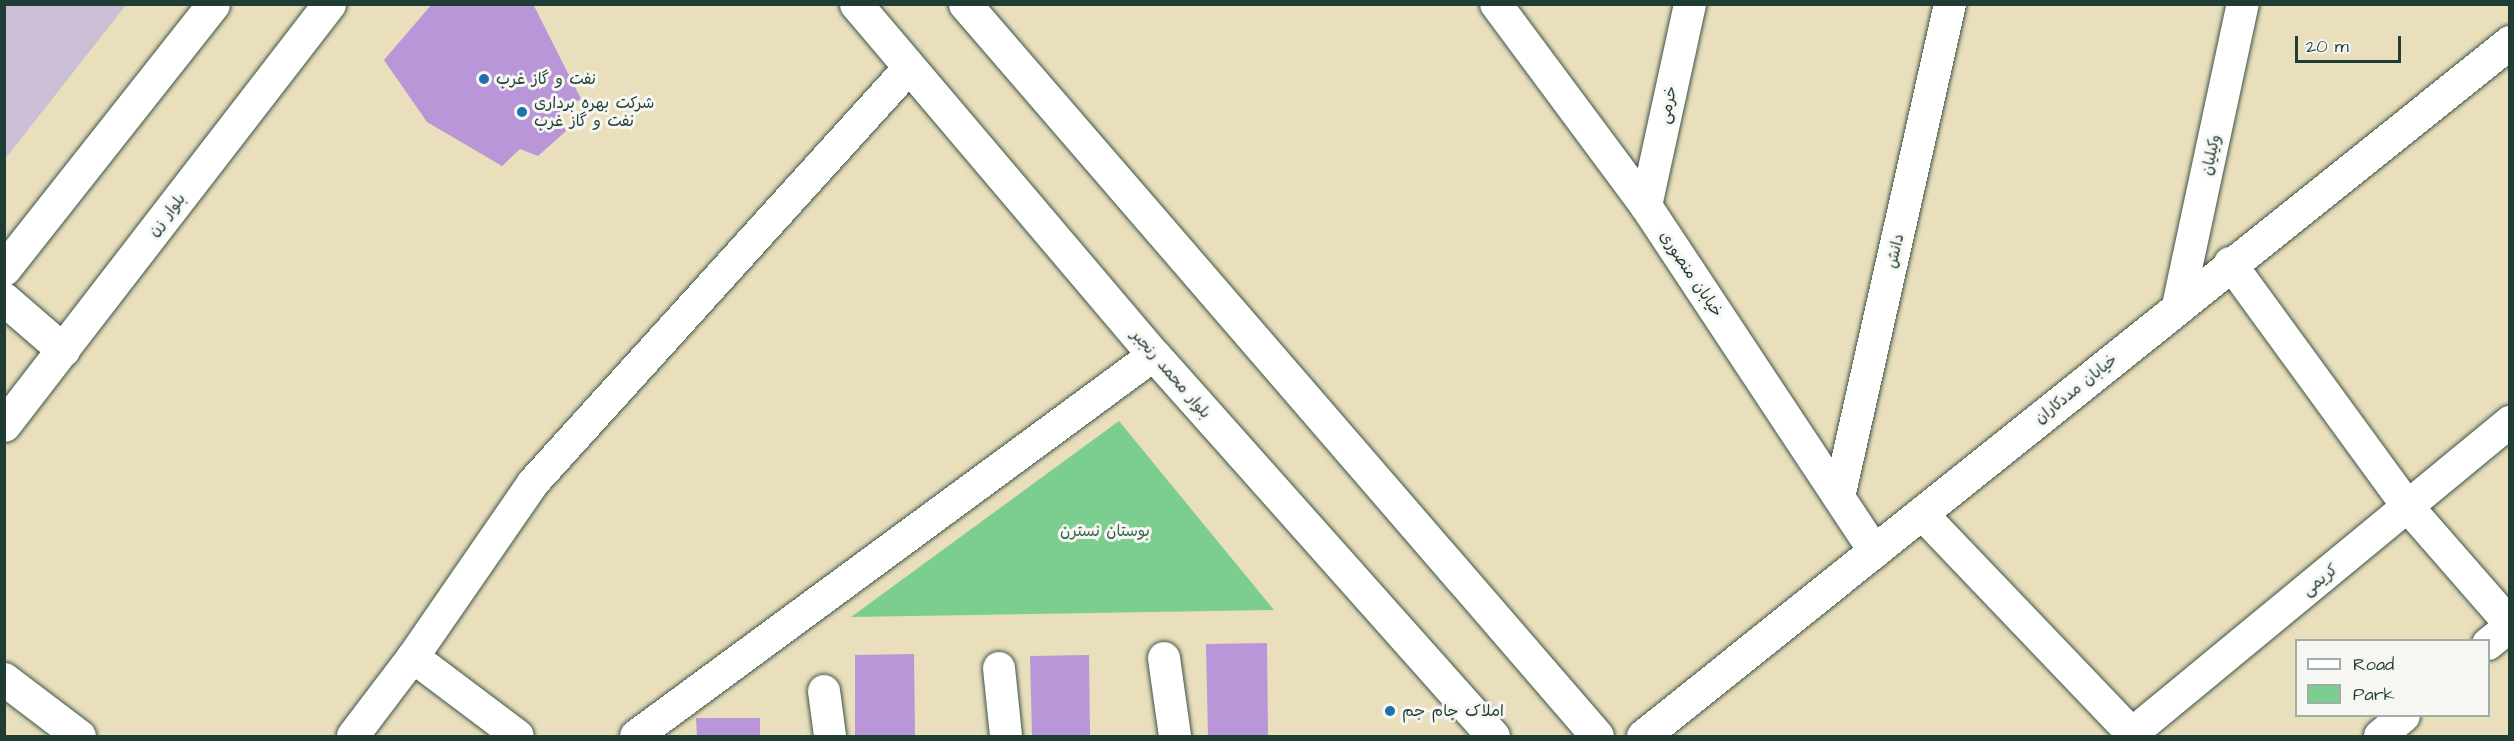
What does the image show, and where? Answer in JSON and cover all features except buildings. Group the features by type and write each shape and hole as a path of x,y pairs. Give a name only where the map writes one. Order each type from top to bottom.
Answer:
{"street":[{"path":"4,269 213,4"},
{"name":"بلوار زن","path":"4,424 329,4"},
{"name":"بلوار محمد رنجبر","path":"856,4 1154,355 1493,736"},
{"path":"965,4 1597,736"},
{"name":"خیابان منصوری","path":"1496,4 1646,206 1875,552"},
{"name":"خرمی","path":"1646,206 1690,4"},
{"name":"دانش","path":"1839,497 1950,4"},
{"name":"وکیلیان","path":"2178,306 2243,4"},
{"name":"خیابان مددکاران","path":"1643,736 1923,515 2230,263 2510,42"},
{"path":"352,736 413,657 533,483 909,68"},
{"path":"2230,263 2408,507 2510,625 2490,642"},
{"path":"4,299 63,350"},
{"path":"636,736 1154,355"},
{"name":"کریمی","path":"2132,736 2510,422"},
{"path":"1923,515 2132,736"},
{"path":"413,657 518,736"},
{"path":"1164,658 1175,736"},
{"path":"999,668 1006,736"},
{"path":"4,679 79,736"},
{"path":"824,691 830,736"},
{"path":"2380,736 2403,717"}],"shaded area":[{"path":"4,5 126,5 5,159"}],"green space":[{"name":"بوستان نسترن","path":"1119,421 1274,610 851,617"}],"place":[{"name":"نفت و گاز غرب","path":"484,79"},
{"name":"شرکت بهره برداری نفت و گاز غرب","path":"522,112"},
{"name":"املاک جام جم","path":"1390,711"}]}
